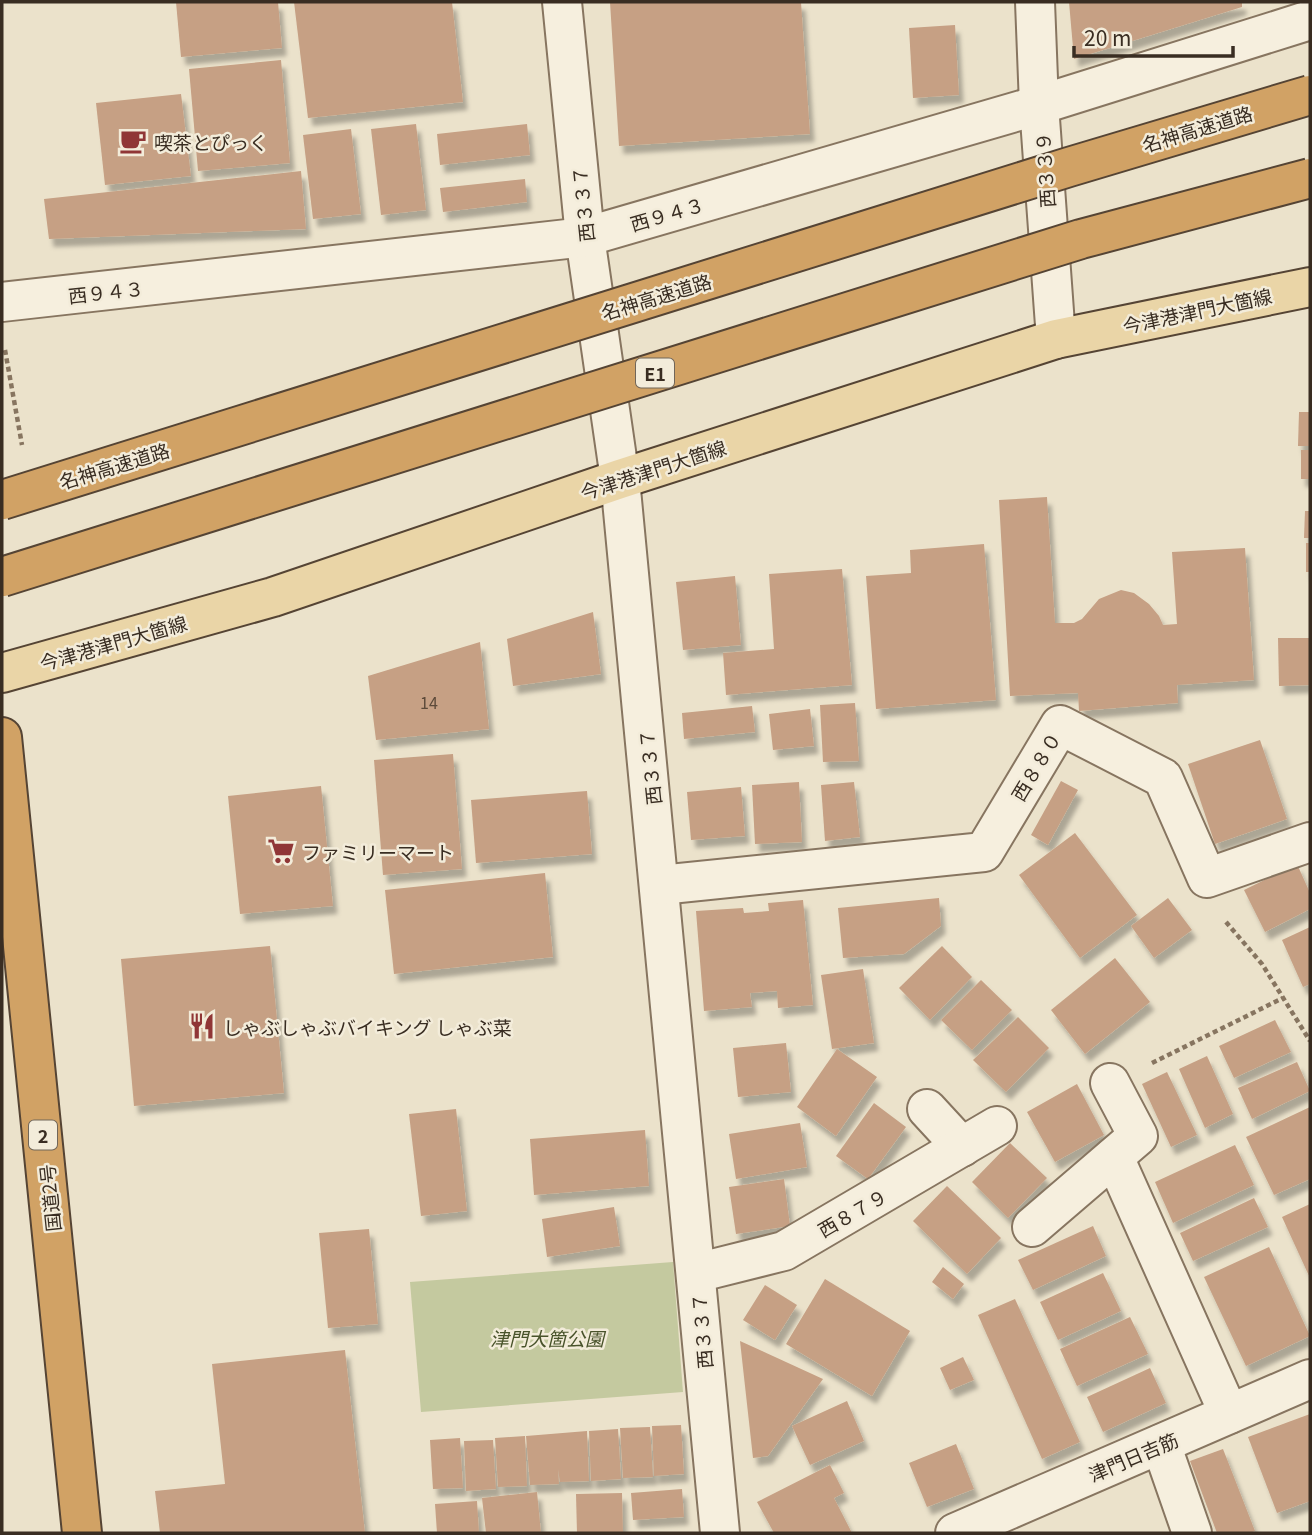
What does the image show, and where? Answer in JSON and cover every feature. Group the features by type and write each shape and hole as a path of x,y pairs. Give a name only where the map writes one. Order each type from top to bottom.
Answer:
{"highway":[{"name":"名神高速道路","path":"2,500 1069,167 1310,95"},
{"name":"E1","path":"2,577 1080,239 1310,178"},
{"name":"国道2号","path":"2,737 82,1533"}],"main road":[{"name":"今津港津門大箇線","path":"2,673 273,597 620,479 1056,339 1310,287"}],"street":[{"name":"西３３７","path":"562,2 584,237 620,479 720,1533"},
{"name":"西３３９","path":"1035,2 1039,105 1056,339"},
{"name":"西９４３","path":"2,302 584,237 1039,105 1310,20"},
{"name":"西８８０","path":"660,884 984,852 1060,725 1163,778 1207,878"},
{"path":"1207,878 1310,842"},
{"path":"1032,1227 1138,1136 1110,1083"},
{"path":"927,1109 962,1147"},
{"name":"西８７９","path":"696,1273 784,1251 997,1126"},
{"path":"1114,1157 1229,1414"},
{"name":"津門日吉筋","path":"955,1533 1310,1379"},
{"path":"1161,1444 1192,1533"}],"path":[{"path":"1207,878 1226,923 1262,964 1310,1041"},
{"path":"1110,1083 1283,998"}],"green space":[{"name":"津門大箇公園","path":"673,1262 683,1392 421,1412 410,1282"}],"building":[{"path":"176,2 278,2 282,48 181,57"},
{"path":"294,2 452,2 463,102 308,118"},
{"path":"610,2 801,2 810,134 619,146"},
{"path":"1069,2 1242,2 1242,7 1074,59"},
{"path":"955,25 959,95 913,98 909,28"},
{"path":"281,60 290,163 198,171 189,69"},
{"path":"181,94 191,176 105,185 96,103"},
{"path":"416,124 426,210 381,215 371,129"},
{"path":"527,124 530,155 440,165 437,134"},
{"path":"351,129 361,214 313,219 303,135"},
{"path":"301,171 306,229 49,239 44,199"},
{"path":"525,179 527,202 443,212 440,188"},
{"path":"1299,412 1310,412 1310,446 1298,446"},
{"path":"1301,450 1310,450 1310,479 1301,479"},
{"path":"1047,497 1055,623 1074,623 1082,619 1099,599 1121,590 1134,593 1149,604 1163,625 1177,624 1172,552 1245,548 1254,680 1177,685 1178,703 1079,711 1078,693 1010,696 999,500"},
{"path":"1305,511 1310,511 1310,538 1304,538"},
{"path":"1306,543 1310,543 1310,572 1306,572"},
{"path":"984,544 996,700 876,709 866,576 911,573 910,550"},
{"path":"842,569 852,685 726,695 723,653 774,649 769,574"},
{"path":"735,576 741,645 683,650 676,582"},
{"path":"593,612 601,674 513,686 507,639"},
{"path":"1278,638 1310,638 1310,685 1279,686"},
{"path":"480,642 489,729 376,740 368,676"},
{"path":"855,703 859,761 823,762 820,705"},
{"path":"752,706 755,732 684,739 682,713"},
{"path":"810,709 814,746 773,750 769,714"},
{"path":"1260,740 1287,819 1215,844 1188,764"},
{"path":"453,754 462,869 383,875 374,760"},
{"path":"1061,781 1078,790 1048,845 1031,835"},
{"path":"799,782 802,842 755,844 752,785"},
{"path":"854,782 860,837 825,841 821,785"},
{"name":"ファミリーマート","path":"321,786 333,906 240,914 228,796"},
{"path":"741,787 745,836 691,840 687,792"},
{"path":"587,791 592,854 476,863 471,800"},
{"path":"1075,833 1137,915 1080,958 1019,875"},
{"path":"1297,864 1310,893 1310,909 1265,932 1244,890"},
{"path":"545,873 553,957 394,974 385,890"},
{"path":"939,898 941,926 904,954 843,958 838,908"},
{"path":"1168,898 1192,930 1154,958 1131,926"},
{"path":"803,900 813,1005 778,1008 777,991 750,993 752,1007 704,1011 696,911 743,908 744,913 769,911 768,903"},
{"path":"1310,927 1310,984 1303,987 1282,940"},
{"name":"しゃぶしゃぶバイキング しゃぶ菜","path":"270,946 284,1093 134,1106 121,959"},
{"path":"942,946 972,977 930,1020 899,988"},
{"path":"1115,958 1150,1002 1085,1054 1051,1010"},
{"path":"863,969 874,1043 832,1049 821,975"},
{"path":"981,980 1012,1010 972,1050 941,1020"},
{"path":"1018,1017 1049,1048 1006,1092 973,1060"},
{"path":"1275,1020 1291,1052 1234,1078 1219,1046"},
{"path":"786,1043 791,1092 738,1097 733,1048"},
{"path":"837,1049 877,1077 836,1136 797,1107"},
{"path":"1207,1056 1233,1114 1205,1128 1179,1069"},
{"path":"1297,1062 1310,1091 1252,1119 1238,1088"},
{"path":"1167,1072 1197,1135 1171,1147 1142,1084"},
{"path":"1077,1084 1104,1135 1055,1162 1027,1112"},
{"path":"874,1103 906,1127 868,1179 836,1156"},
{"path":"1310,1107 1310,1179 1274,1195 1246,1137"},
{"path":"456,1109 467,1211 421,1216 409,1114"},
{"path":"800,1123 807,1167 736,1179 729,1134"},
{"path":"645,1130 649,1186 534,1195 530,1139"},
{"path":"1010,1143 1047,1178 1008,1218 972,1182"},
{"path":"1235,1145 1254,1185 1173,1223 1155,1182"},
{"path":"784,1179 790,1226 736,1234 729,1187"},
{"path":"947,1186 1001,1238 967,1274 913,1221"},
{"path":"1254,1198 1268,1227 1193,1261 1180,1233"},
{"path":"1310,1204 1310,1278 1282,1217"},
{"path":"614,1207 620,1246 547,1257 542,1219"},
{"path":"1093,1226 1106,1256 1033,1290 1018,1260"},
{"path":"369,1229 378,1324 328,1328 319,1233"},
{"path":"1269,1247 1310,1336 1246,1366 1204,1277"},
{"path":"943,1267 964,1284 953,1299 932,1282"},
{"path":"1103,1273 1121,1311 1058,1340 1040,1302"},
{"path":"825,1279 910,1331 872,1396 786,1344"},
{"path":"765,1285 797,1305 775,1340 743,1320"},
{"path":"1015,1299 1080,1442 1042,1459 978,1315"},
{"path":"1130,1317 1148,1354 1077,1386 1060,1349"},
{"path":"740,1341 823,1379 768,1456 753,1458"},
{"path":"345,1350 365,1533 160,1533 155,1491 225,1484 212,1364"},
{"path":"963,1357 974,1380 950,1390 940,1368"},
{"path":"1150,1368 1166,1403 1103,1432 1087,1397"},
{"path":"847,1401 864,1441 810,1465 792,1426"},
{"path":"1310,1414 1310,1501 1277,1513 1248,1437"},
{"path":"681,1425 684,1474 654,1476 652,1426"},
{"path":"650,1427 653,1477 623,1478 620,1428"},
{"path":"618,1429 621,1479 591,1481 589,1431"},
{"path":"587,1431 589,1481 560,1482 558,1469 559,1484 530,1485 526,1436"},
{"path":"525,1436 527,1486 498,1487 495,1438"},
{"path":"460,1438 463,1488 433,1489 430,1440"},
{"path":"493,1440 496,1489 466,1491 464,1441"},
{"path":"956,1444 974,1489 927,1507 909,1463"},
{"path":"1223,1449 1255,1531 1217,1533 1190,1461"},
{"path":"830,1465 844,1493 834,1498 852,1533 774,1533 757,1502"},
{"path":"682,1489 684,1517 633,1520 631,1493"},
{"path":"537,1492 541,1533 486,1533 482,1498"},
{"path":"622,1493 623,1533 577,1533 576,1494"},
{"path":"477,1501 479,1533 437,1533 435,1504"}],"place":[{"name":"喫茶とぴっく","path":"133,141"},
{"name":"ファミリーマート","path":"281,851"},
{"name":"しゃぶしゃぶバイキング しゃぶ菜","path":"202,1026"}]}
